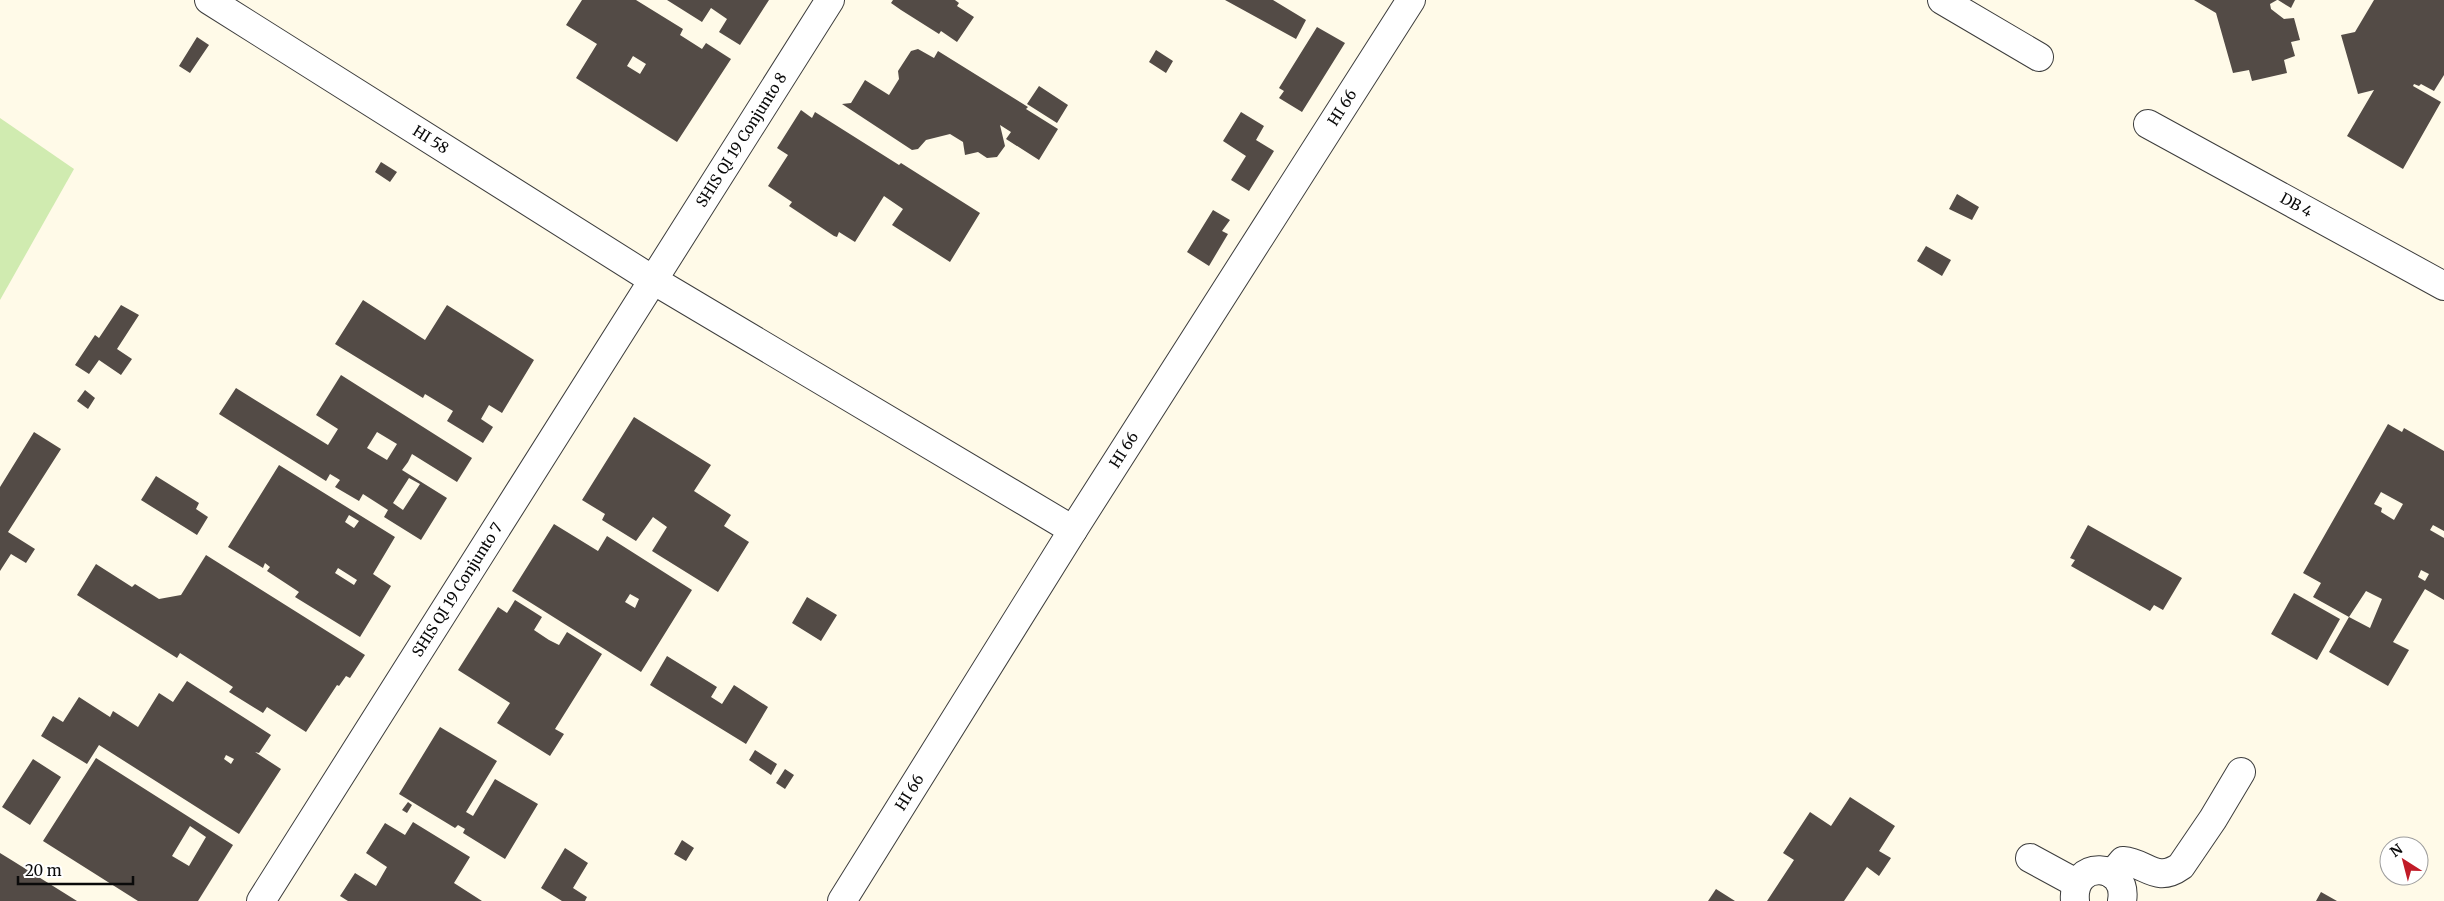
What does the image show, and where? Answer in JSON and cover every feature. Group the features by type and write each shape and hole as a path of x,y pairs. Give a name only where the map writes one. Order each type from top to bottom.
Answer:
{"street":[{"name":"HI 58","path":"209,0 653,280 1074,530"},
{"name":"SHIS QI 19 Conjunto 8","path":"653,280 830,0"},
{"name":"HI 66","path":"842,901 1074,530 1411,0"},
{"path":"1942,0 2039,57"},
{"name":"DB 4","path":"2148,124 2444,286"},
{"name":"SHIS QI 19 Conjunto 7","path":"261,901 653,280"},
{"path":"2112,874 2119,863 2123,861 2156,874 2174,871 2181,866 2208,827 2241,772"},
{"path":"2030,858 2076,892 2083,875 2091,871 2099,870 2112,874 2122,885 2122,901"}],"green space":[{"path":"0,118 74,169 0,300"}],"building":[{"path":"582,0 636,0 683,29 680,35 702,49 706,43 731,59 677,142 576,78 597,44 566,25","holes":["633,56 646,64 640,74 627,66"]},
{"path":"667,0 769,0 740,45 719,32 727,19 711,8 702,22"},
{"path":"893,0 955,0 959,3 957,6 974,17 957,42 941,31 939,34 901,10 891,3"},
{"path":"1225,0 1273,0 1306,20 1296,39"},
{"path":"2194,0 2277,0 2270,4 2271,9 2284,19 2294,18 2300,40 2291,42 2295,56 2284,60 2287,73 2252,81 2249,70 2233,73 2216,13"},
{"path":"2278,0 2295,0 2291,8"},
{"path":"2374,0 2444,0 2444,75 2434,91 2421,84 2419,86 2414,84 2413,86 2441,102 2403,169 2347,136 2374,90 2358,94 2341,35 2355,32"},
{"path":"1317,27 1345,43 1302,112 1279,98 1284,91 1279,88"},
{"path":"197,37 209,45 190,73 179,66"},
{"path":"918,49 934,58 938,51 1028,107 1026,109 1058,129 1039,160 1006,139 1011,132 1000,125 1005,146 997,157 987,158 978,152 965,155 963,142 950,134 926,140 918,149 912,150 842,104 851,103 865,80 889,95 899,79 898,71 911,51"},
{"path":"1156,50 1173,61 1166,73 1149,62"},
{"path":"1039,86 1068,105 1057,123 1027,104"},
{"path":"801,110 812,118 815,112 980,213 950,262 892,225 903,209 884,196 855,242 839,232 837,237 834,236 789,206 792,202 768,186 788,155 777,148"},
{"path":"1241,112 1264,126 1256,140 1274,151 1249,191 1231,180 1246,156 1223,141"},
{"path":"381,162 397,172 390,182 375,172"},
{"path":"1957,194 1979,207 1972,220 1949,209"},
{"path":"1213,210 1230,220 1222,231 1228,234 1209,266 1187,252"},
{"path":"1926,246 1951,260 1942,276 1917,261"},
{"path":"363,300 425,340 447,305 534,360 502,413 489,405 481,419 493,427 483,443 447,421 453,411 425,394 423,398 335,344"},
{"path":"121,305 139,315 117,349 132,359 121,375 99,360 89,374 75,365 95,335 99,338"},
{"path":"341,375 472,458 457,482 412,454 402,470 447,498 421,540 384,517 388,510 363,494 359,501 335,487 340,480 330,474 326,481 219,414 236,388 328,445 338,429 316,415","holes":["377,432 397,444 387,460 367,448","409,478 420,484 403,510 393,503"]},
{"path":"85,390 95,398 88,409 77,401"},
{"path":"634,417 711,465 694,491 731,515 724,526 749,542 718,592 652,551 667,527 653,517 636,541 602,520 605,514 582,500"},
{"path":"2388,424 2402,432 2404,428 2444,451 2444,531 2433,525 2430,530 2444,538 2444,600 2425,589 2393,642 2409,650 2388,686 2329,652 2349,617 2313,597 2321,583 2303,573","holes":["2381,492 2403,504 2394,520 2381,512 2382,508 2374,504","2421,570 2429,574 2425,581 2418,577","2366,591 2382,599 2370,628 2349,617"]},
{"path":"34,432 61,449 8,532 35,549 26,563 11,554 0,571 0,487"},
{"path":"279,465 395,537 373,574 391,586 360,637 295,597 299,592 267,571 270,567 265,563 263,568 228,547","holes":["349,515 359,521 354,528 345,522","338,568 357,580 354,585 335,573"]},
{"path":"156,476 199,503 196,509 208,517 197,535 141,500"},
{"path":"554,524 598,551 607,536 692,590 641,672 512,591","holes":["630,594 639,599 635,608 625,602"]},
{"path":"2088,525 2182,578 2163,610 2154,605 2150,611 2071,566 2075,560 2070,558"},
{"path":"206,555 365,655 350,678 346,676 339,686 337,685 306,732 267,707 263,713 229,692 233,687 180,653 177,658 77,595 96,564 132,587 135,584 159,599 181,595"},
{"path":"2294,593 2340,619 2317,660 2271,634"},
{"path":"807,597 837,615 821,641 792,623"},
{"path":"515,600 542,617 534,630 549,640 559,645 567,632 602,654 555,729 564,734 550,756 497,723 510,703 458,670 498,607 507,613"},
{"path":"667,656 717,687 711,697 722,704 734,685 768,707 746,744 650,685"},
{"path":"187,681 271,735 259,753 255,752 281,769 239,834 99,745 87,764 41,736 53,716 63,722 79,697 110,717 113,711 138,727 159,693 173,702","holes":["226,755 234,759 231,764 224,759"]},
{"path":"440,727 497,761 466,812 473,816 495,779 538,804 505,859 463,833 465,829 458,825 455,828 399,794"},
{"path":"755,750 777,764 771,775 749,760"},
{"path":"96,758 233,845 198,901 138,901 43,841","holes":["190,826 206,837 189,866 172,856"]},
{"path":"33,759 61,777 30,825 2,807"},
{"path":"785,769 794,775 785,789 776,783"},
{"path":"1850,797 1895,826 1879,851 1891,858 1879,876 1867,867 1844,901 1767,901 1794,860 1783,853 1810,812 1831,826"},
{"path":"408,802 412,805 407,813 402,810"},
{"path":"413,822 470,857 454,883 482,901 348,901 340,896 355,873 376,886 387,867 366,853 385,823 405,835"},
{"path":"682,840 694,848 686,861 674,854"},
{"path":"565,848 588,863 573,888 587,897 585,901 562,901 541,888"},
{"path":"0,853 13,861 77,901 0,901"},
{"path":"1716,889 1735,901 1708,901"},
{"path":"2321,892 2337,901 2316,901"}]}
